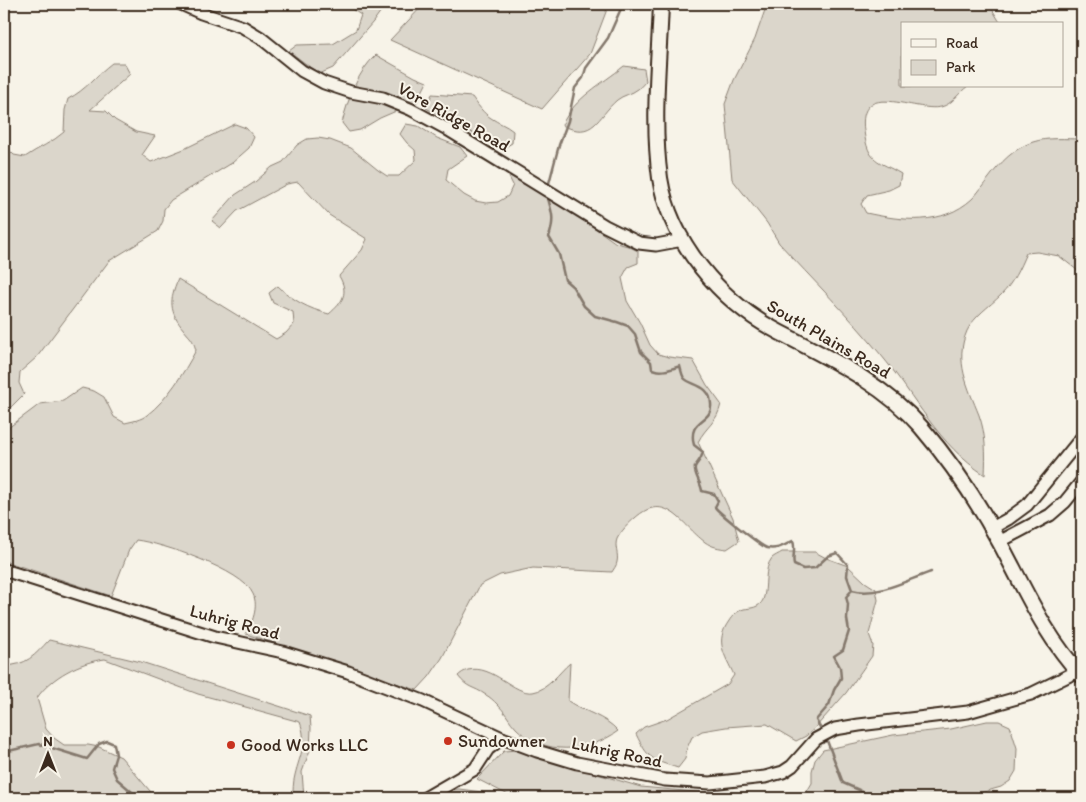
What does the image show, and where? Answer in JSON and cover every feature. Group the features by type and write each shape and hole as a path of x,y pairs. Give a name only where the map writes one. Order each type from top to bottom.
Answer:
{"main road":[{"name":"South Plains Road","path":"661,4 657,144 661,180 666,202 683,240 701,268 723,293 748,314 862,378 888,396 911,416 963,484 992,528 1041,622 1055,644 1080,673"}],"street":[{"name":"Vore Ridge Road","path":"181,4 243,27 261,38 302,71 324,82 351,92 383,98 410,109 447,129 605,226 639,243 656,245 683,240"},
{"path":"992,528 1027,505 1082,436"},
{"path":"999,542 1050,515 1065,502 1082,481"},
{"name":"Luhrig Road","path":"4,570 215,637 283,652 348,672 423,701 502,738 537,751 594,766 665,780 710,783 765,777 783,772 792,766 816,739 835,729 859,724 968,712 1031,694 1080,673"},
{"path":"425,798 475,769 488,749 502,738"}],"green space":[{"path":"344,4 386,4 333,68 319,74 289,51 297,45 333,44 356,30 361,15"},
{"path":"424,4 609,4 590,54 542,109 390,40"},
{"path":"767,4 989,4 1000,22 901,22 901,88 965,88 952,101 941,107 930,108 890,101 878,102 869,106 864,115 864,131 868,149 871,155 880,163 901,174 899,185 889,190 867,195 861,204 866,213 908,219 922,219 948,214 972,199 993,172 1020,148 1045,139 1082,139 1082,274 1059,256 1037,252 1026,253 1009,286 974,321 967,331 963,342 962,363 964,374 981,422 984,437 985,475 954,450 928,420 881,355 844,312 779,243 767,223 732,179 725,104 734,80 755,39"},
{"path":"376,55 427,82 417,102 380,118 360,130 349,132 342,123 347,105 359,77"},
{"path":"112,63 124,63 130,74 90,110 106,111 115,120 136,132 155,136 142,155 151,162 184,149 235,124 246,128 254,137 249,148 232,163 171,200 164,209 163,221 158,231 109,261 37,357 20,372 19,383 24,394 4,414 4,145 14,155 25,157 60,136 64,132 65,110 68,99"},
{"path":"624,66 644,69 646,81 636,91 617,100 588,129 573,129 562,125 567,115 581,99"},
{"path":"432,94 472,97 488,116 513,131 512,143 502,149 426,108"},
{"path":"406,124 418,126 437,138 460,147 467,156 448,169 446,180 464,195 475,201 486,203 498,202 508,196 513,185 508,175 571,211 616,243 638,251 638,263 628,267 622,278 627,301 650,345 658,354 693,360 707,385 721,404 717,416 698,442 733,518 739,541 727,549 718,548 705,542 673,513 665,509 656,508 646,510 635,518 621,533 616,542 617,563 612,572 533,568 500,575 480,585 442,658 417,690 246,634 255,609 255,599 246,585 218,567 163,546 136,540 129,550 111,596 4,561 4,431 40,404 63,401 82,388 94,391 104,397 114,417 125,423 142,418 154,409 175,385 196,350 192,340 179,324 173,311 173,293 178,279 276,339 286,333 294,324 293,312 273,303 269,293 278,286 289,296 301,303 329,314 343,297 344,287 339,276 362,250 367,239 329,215 298,182 287,184 237,211 221,228 212,221 235,195 255,182 272,167 283,162 297,145 307,139 330,140 351,148 387,176 399,176 416,160 415,150 400,134"},
{"path":"782,552 815,552 848,566 865,582 876,589 878,600 869,634 873,645 872,656 846,693 815,728 806,736 796,741 767,724 726,727 702,731 692,737 685,759 678,768 656,760 644,749 636,734 644,727 667,719 728,684 734,675 722,648 722,635 737,612 755,607 761,603 769,562 773,557"},
{"path":"49,640 141,662 310,716 310,750 302,772 304,798 293,798 294,778 303,742 300,722 198,694 105,659 76,667 58,677 43,690 37,698 46,729 64,745 99,747 121,757 156,798 4,798 4,666 19,664 30,659"},
{"path":"570,663 568,701 601,718 618,731 593,744 580,747 552,747 527,737 516,728 492,699 468,685 458,676 467,670 477,669 495,675 518,689 533,692 544,688"},
{"path":"987,721 999,721 1010,726 1017,748 1016,771 1010,781 1001,787 963,798 803,798 812,783 812,771 815,760 823,750 893,735 951,729"},
{"path":"516,750 641,787 760,798 514,798 477,779 504,751"},
{"path":"459,789 482,792 489,798 433,798 447,790"}],"waterway":[{"path":"548,187 559,145 568,121 575,88 583,78 586,68 608,38 623,4"},
{"path":"547,195 552,216 549,237 559,254 565,280 573,287 584,306 595,316 628,326 635,334 641,352 651,362 652,369 663,371 680,366 684,378 700,386 710,397 711,410 697,425 693,436 694,445 703,452 696,465 696,475 702,491 714,494 718,501 715,507 740,529 767,548 778,548 793,541 794,565 803,569 815,568 828,556 837,553 848,565 847,576 852,590 846,597 849,631 843,650 834,656 840,667 841,678 834,690 829,705 816,720 822,731"},
{"path":"852,590 862,592 882,589 931,572"},
{"path":"826,738 843,783 859,790 868,798"},
{"path":"4,752 39,744 87,759 99,744 107,741 114,744 116,755 112,768 117,779 139,798"}],"place":[{"name":"Sundowner","path":"448,741"},
{"name":"Good Works LLC","path":"231,745"}]}
